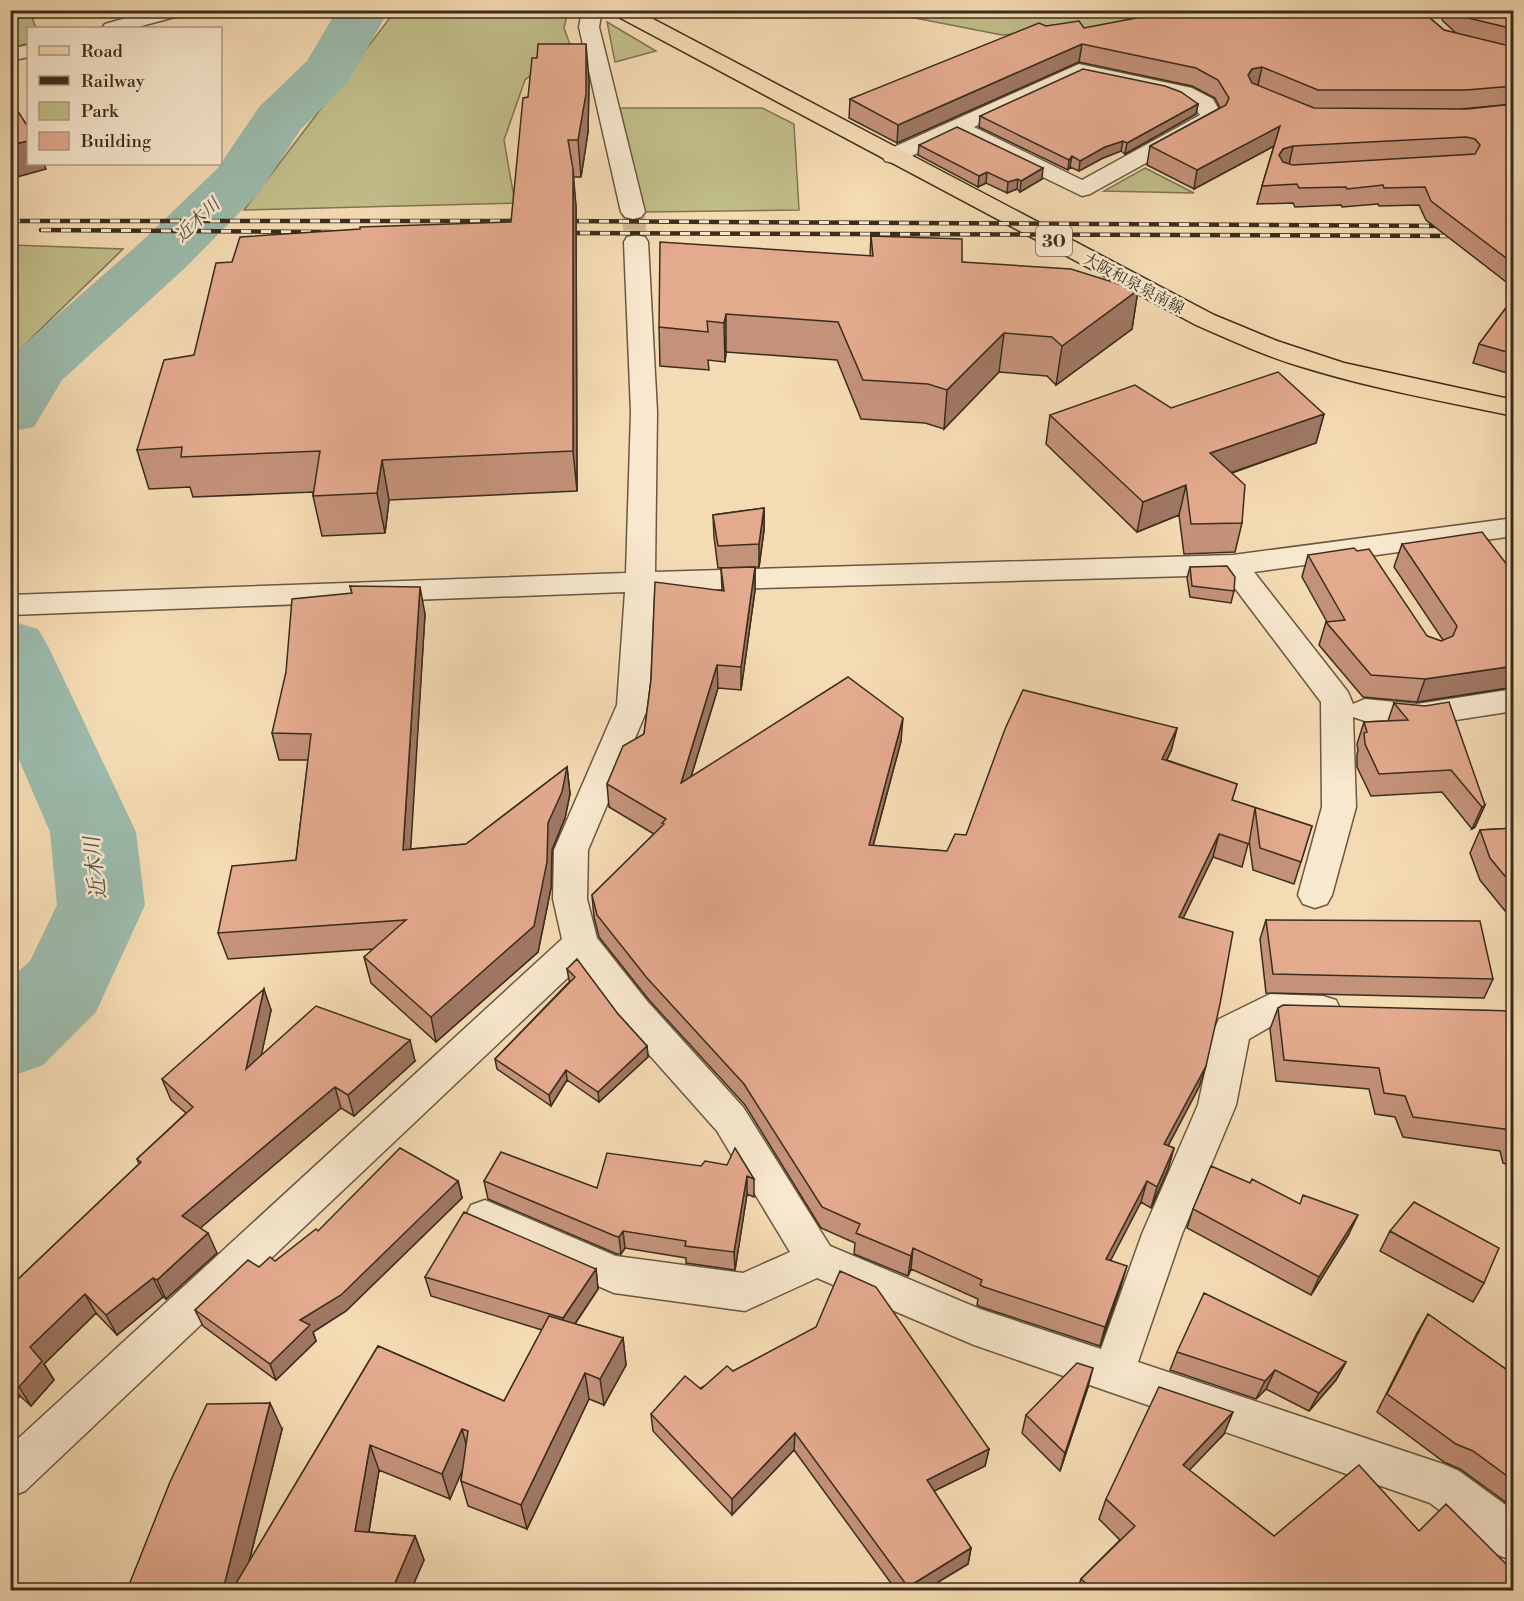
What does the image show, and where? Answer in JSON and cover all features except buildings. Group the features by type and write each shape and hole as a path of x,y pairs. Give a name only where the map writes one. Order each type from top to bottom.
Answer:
{"main road":[{"name":"大阪和泉泉南線","path":"620,10 1204,320 1276,350 1390,382 1514,408"}],"street":[{"path":"115,27 178,10"},
{"path":"592,10 589,27 633,212"},
{"path":"10,55 27,51"},
{"path":"893,156 1079,70 1184,93 1205,104 1212,117 1082,189 957,127"},
{"path":"636,243 644,411 640,582 633,705 571,850 570,899 581,943 634,1012 730,1119 816,1259 974,1326 1443,1486 1514,1539"},
{"path":"10,606 640,582 1233,566 1514,527"},
{"path":"1364,547 1382,575"},
{"path":"1233,566 1337,700 1339,807 1315,895"},
{"path":"1365,710 1417,715 1514,700"},
{"path":"10,1476 581,943"},
{"path":"1113,1373 1162,1234 1217,1105 1232,1030 1270,1009 1351,1012"},
{"path":"485,1218 614,1274 745,1292 816,1259"}],"green space":[{"path":"10,11 79,11 32,18 36,27 27,27 27,43 11,49"},
{"path":"395,11 568,11 564,28 578,67 543,65 525,80 504,140 515,203 244,210"},
{"path":"879,11 1129,11 1124,25 1002,35"},
{"path":"607,22 656,51 615,62"},
{"path":"620,108 762,108 794,124 799,210 644,212"},
{"path":"1145,168 1194,193 1104,191"},
{"path":"11,245 123,249 11,358"}],"waterway":[{"name":"近木川","path":"10,412 37,368 163,255 238,181 279,119 329,70 363,10"},
{"name":"近木川","path":"10,648 93,832 101,905 64,986 10,1038"}],"tunnel":[{"path":"633,212 636,242"}],"railway":[{"path":"10,221 526,221"},
{"path":"559,221 1450,226"},
{"path":"41,230 332,232"},
{"path":"560,233 1463,236"}]}
